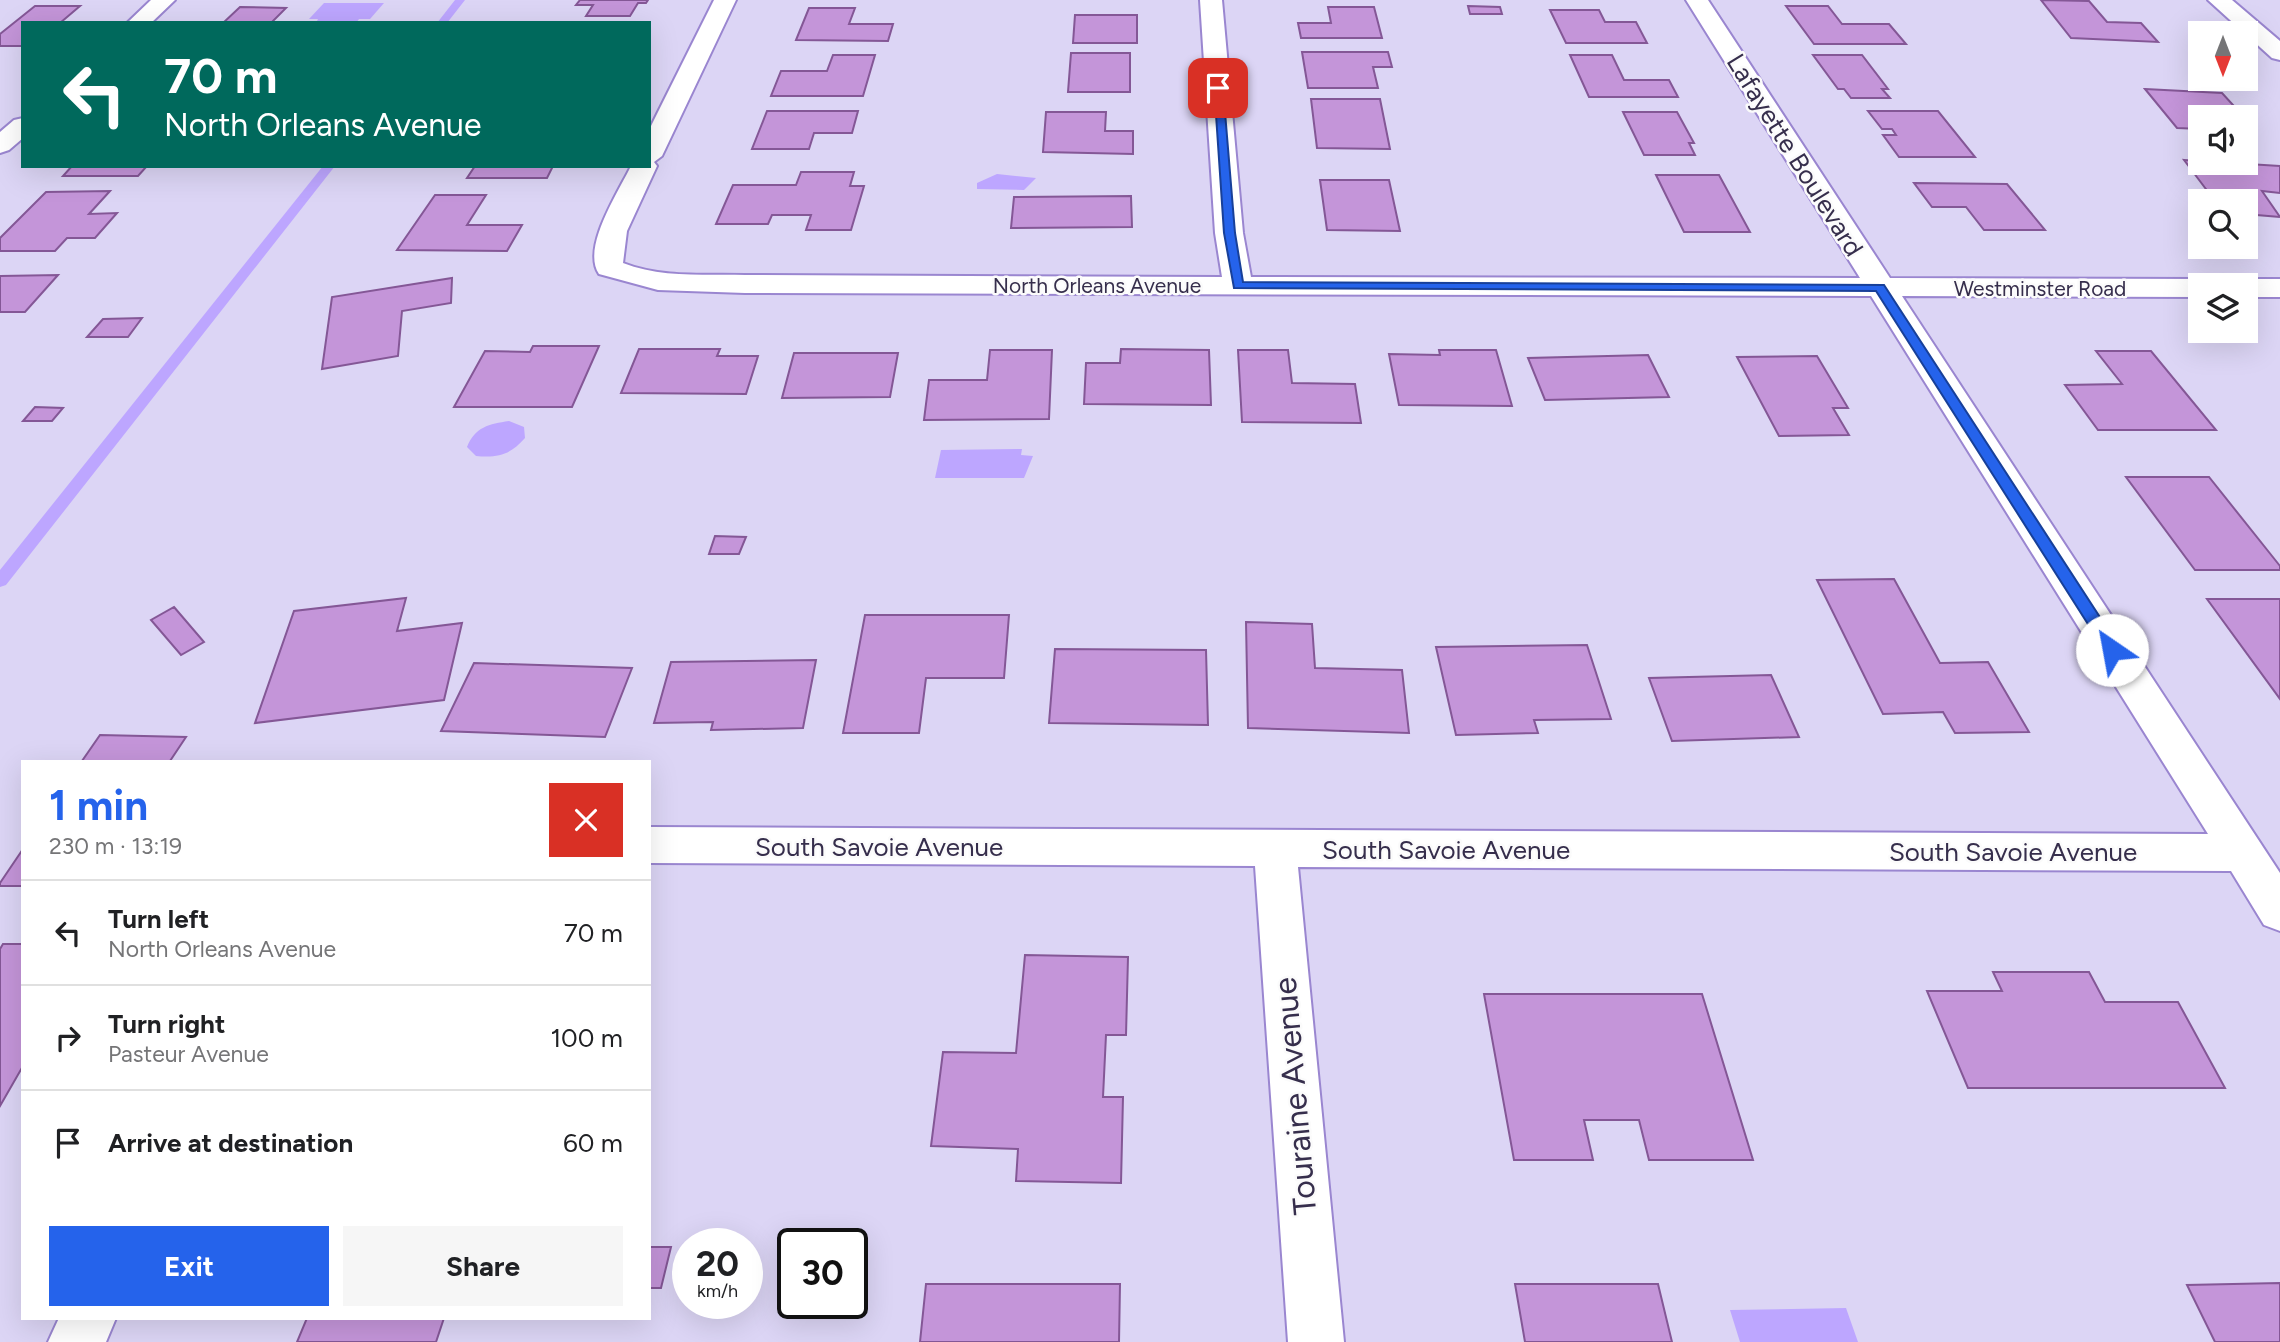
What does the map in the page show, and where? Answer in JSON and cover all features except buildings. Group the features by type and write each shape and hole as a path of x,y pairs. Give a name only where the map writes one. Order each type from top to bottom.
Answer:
{"street":[{"path":"140,21 164,0"},
{"path":"651,152 725,0"},
{"path":"1211,0 1229,233 1238,286"},
{"name":"Lafayette Boulevard","path":"1697,0 2280,911"},
{"path":"2219,0 2280,53"},
{"path":"0,145 21,127"},
{"name":"North Orleans Avenue","path":"644,168 615,228 606,256 610,268 626,276 650,279 745,284 1880,288"},
{"name":"Westminster Road","path":"1880,288 2188,288"},
{"path":"2258,288 2280,288"},
{"name":"South Savoie Avenue","path":"651,845 2243,853"},
{"name":"Touraine Avenue","path":"1275,850 1316,1342"},
{"path":"76,1342 88,1320"}],"shaded area":[{"path":"324,3 384,3 370,19 309,19"},
{"path":"997,174 1036,178 1024,190 977,189 977,183"},
{"path":"509,421 524,427 525,438 509,452 497,456 476,456 467,447 479,431"},
{"path":"1022,449 1021,455 1033,456 1024,478 935,478 941,450"},
{"path":"1846,1308 1858,1342 1740,1342 1730,1310"}],"waterway":[{"path":"444,21 460,0"},
{"path":"0,581 327,168"}],"route":[{"path":"1218,88 1229,233 1238,286 1880,288 2112,650"}]}
